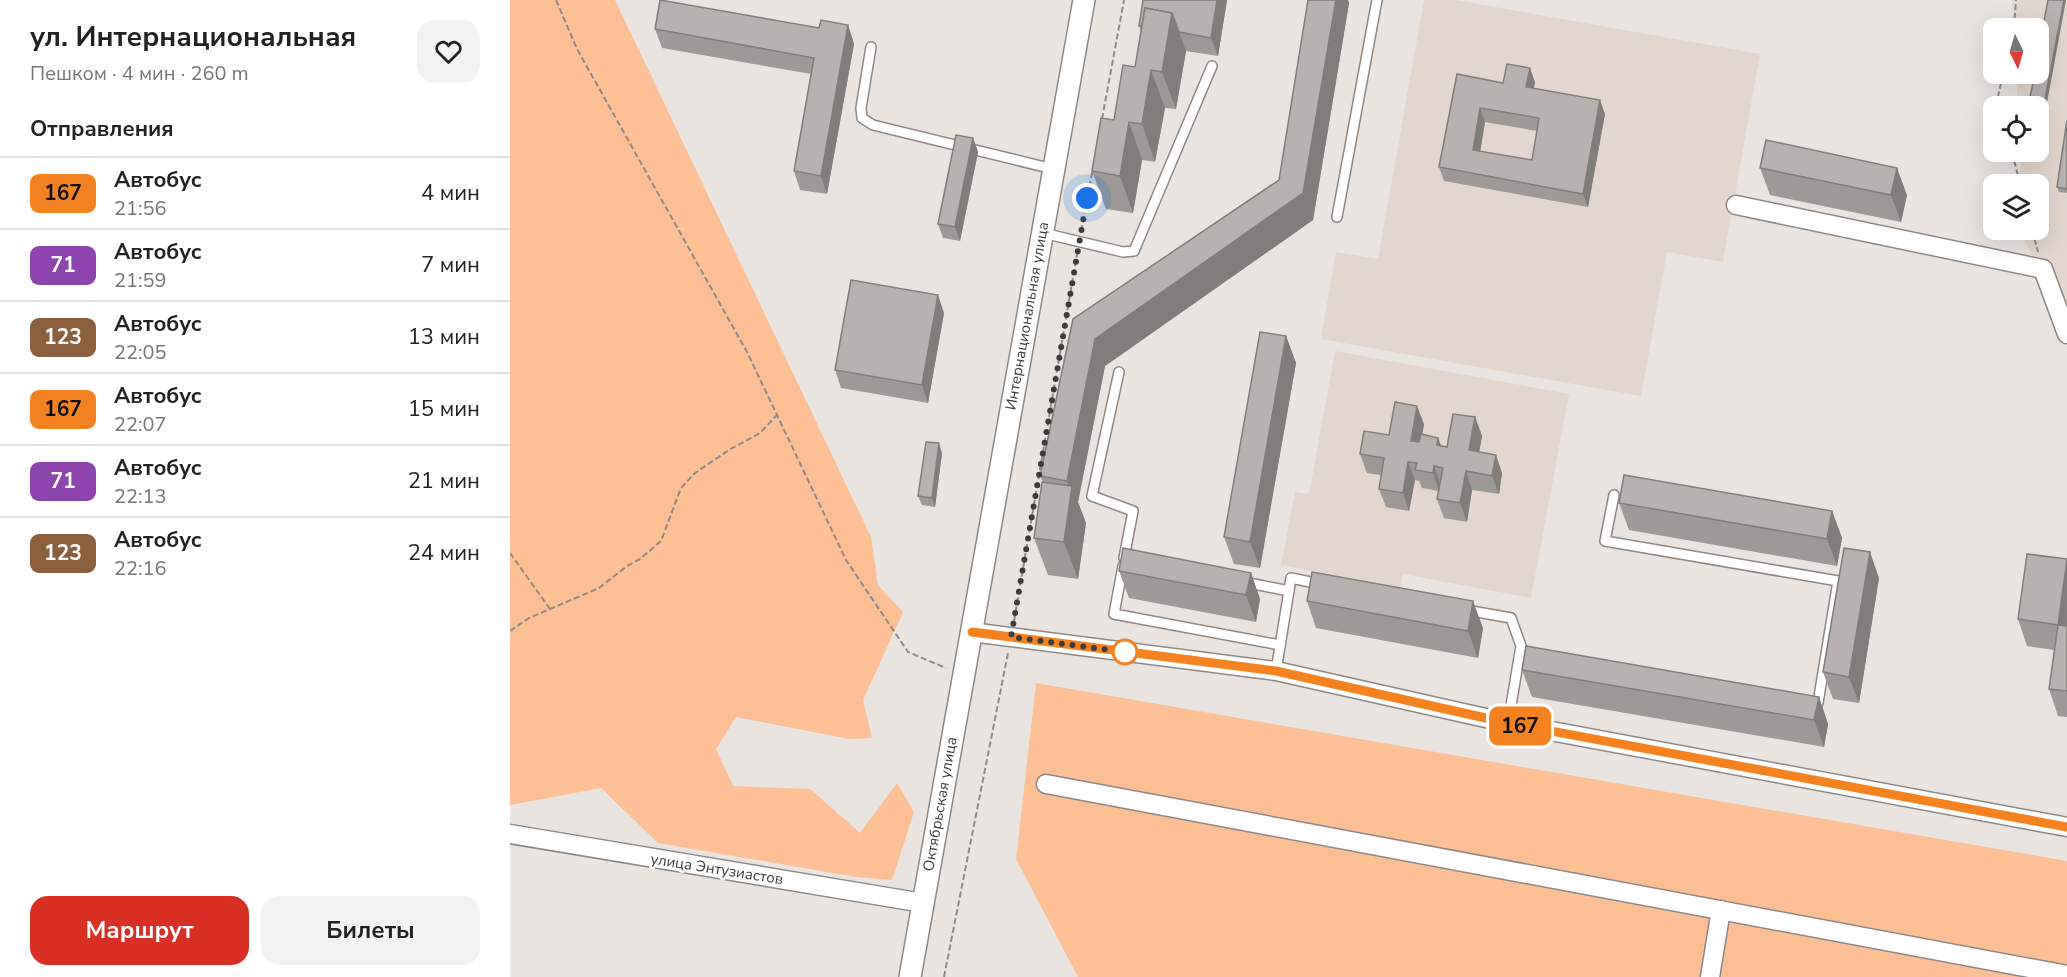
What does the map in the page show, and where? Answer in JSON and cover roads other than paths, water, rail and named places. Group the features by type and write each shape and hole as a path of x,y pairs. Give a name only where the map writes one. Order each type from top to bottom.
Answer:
{"street":[{"name":"Интернациональная улица","path":"972,632 1084,0"},
{"path":"1736,205 2043,269 2067,334"},
{"path":"972,632 1276,671 1508,723 2067,827"},
{"name":"Октябрьская улица","path":"910,977 972,632"},
{"path":"1046,784 2067,975"},
{"name":"улица Энтузиастов","path":"510,834 923,903"},
{"path":"1710,977 1721,910"}],"lane":[{"path":"1337,217 1377,0"},
{"path":"871,46 861,108 862,118 873,125 1053,169"},
{"path":"1042,232 1123,252 1134,251 1212,66"},
{"path":"1119,372 1092,496 1133,511 1114,614 1280,645"},
{"path":"1614,495 1605,541 1838,581 1818,703 1807,701"},
{"path":"1125,558 1136,560"},
{"path":"1276,671 1291,578 1326,585"},
{"path":"1230,579 1289,591"},
{"path":"1453,608 1511,618 1521,646 1508,723"},
{"path":"1521,646 1532,649"}]}
